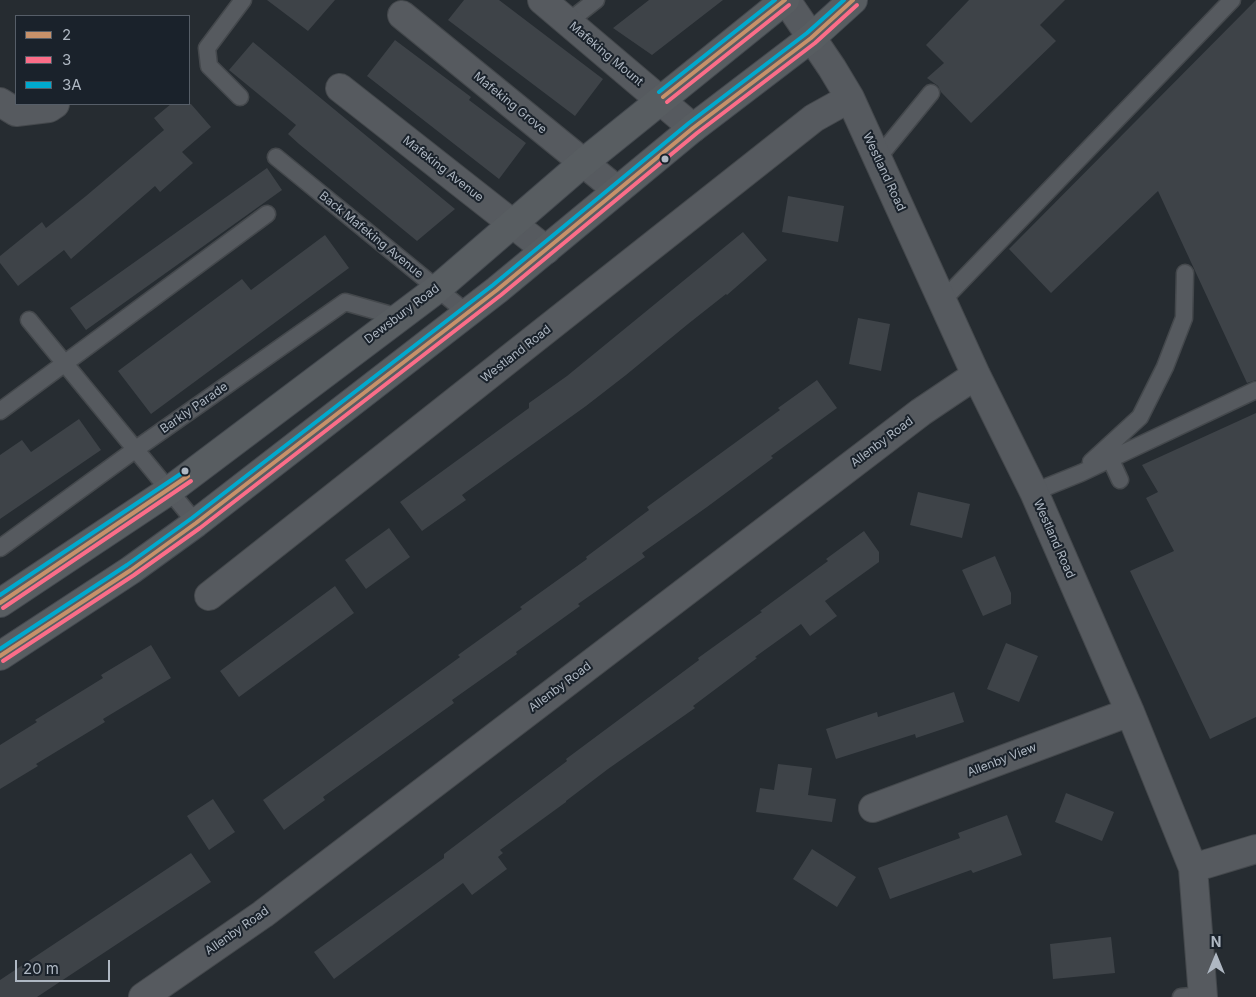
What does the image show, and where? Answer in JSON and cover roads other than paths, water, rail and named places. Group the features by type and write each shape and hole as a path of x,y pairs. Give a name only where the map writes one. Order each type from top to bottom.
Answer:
{"main road":[{"name":"Dewsbury Road","path":"0,603 170,490 437,289 583,163 785,0"},
{"path":"0,656 132,570 196,523 467,313 693,128 811,38 853,0"}],"street":[{"name":"Mafeking Mount","path":"542,0 693,128"},
{"name":"Westland Road","path":"785,0 832,68 850,98 976,375 1034,492 1130,712 1194,868 1196,996"},
{"name":"Mafeking Grove","path":"402,15 617,190"},
{"name":"Mafeking Avenue","path":"340,88 546,250"},
{"name":"Westland Road","path":"209,596 814,118 850,98"},
{"path":"0,102 16,112 49,108 54,105"},
{"name":"Allenby Road","path":"143,997 263,914 921,412 976,375"},
{"name":"Allenby View","path":"873,808 1130,712"},
{"path":"1194,868 1256,849"}],"lane":[{"path":"240,97 209,66 207,48 243,0"},
{"path":"568,22 596,0"},
{"path":"942,300 1232,0"},
{"path":"878,159 931,93"},
{"name":"Back Mafeking Avenue","path":"276,157 467,313"},
{"path":"0,411 267,214"},
{"path":"1081,473 1140,417 1165,368 1184,318 1185,274"},
{"name":"Barkly Parade","path":"0,548 136,449 345,302 398,317"},
{"path":"29,320 196,523"},
{"path":"1034,492 1081,473 1256,390"},
{"path":"1110,458 1120,480"}]}
